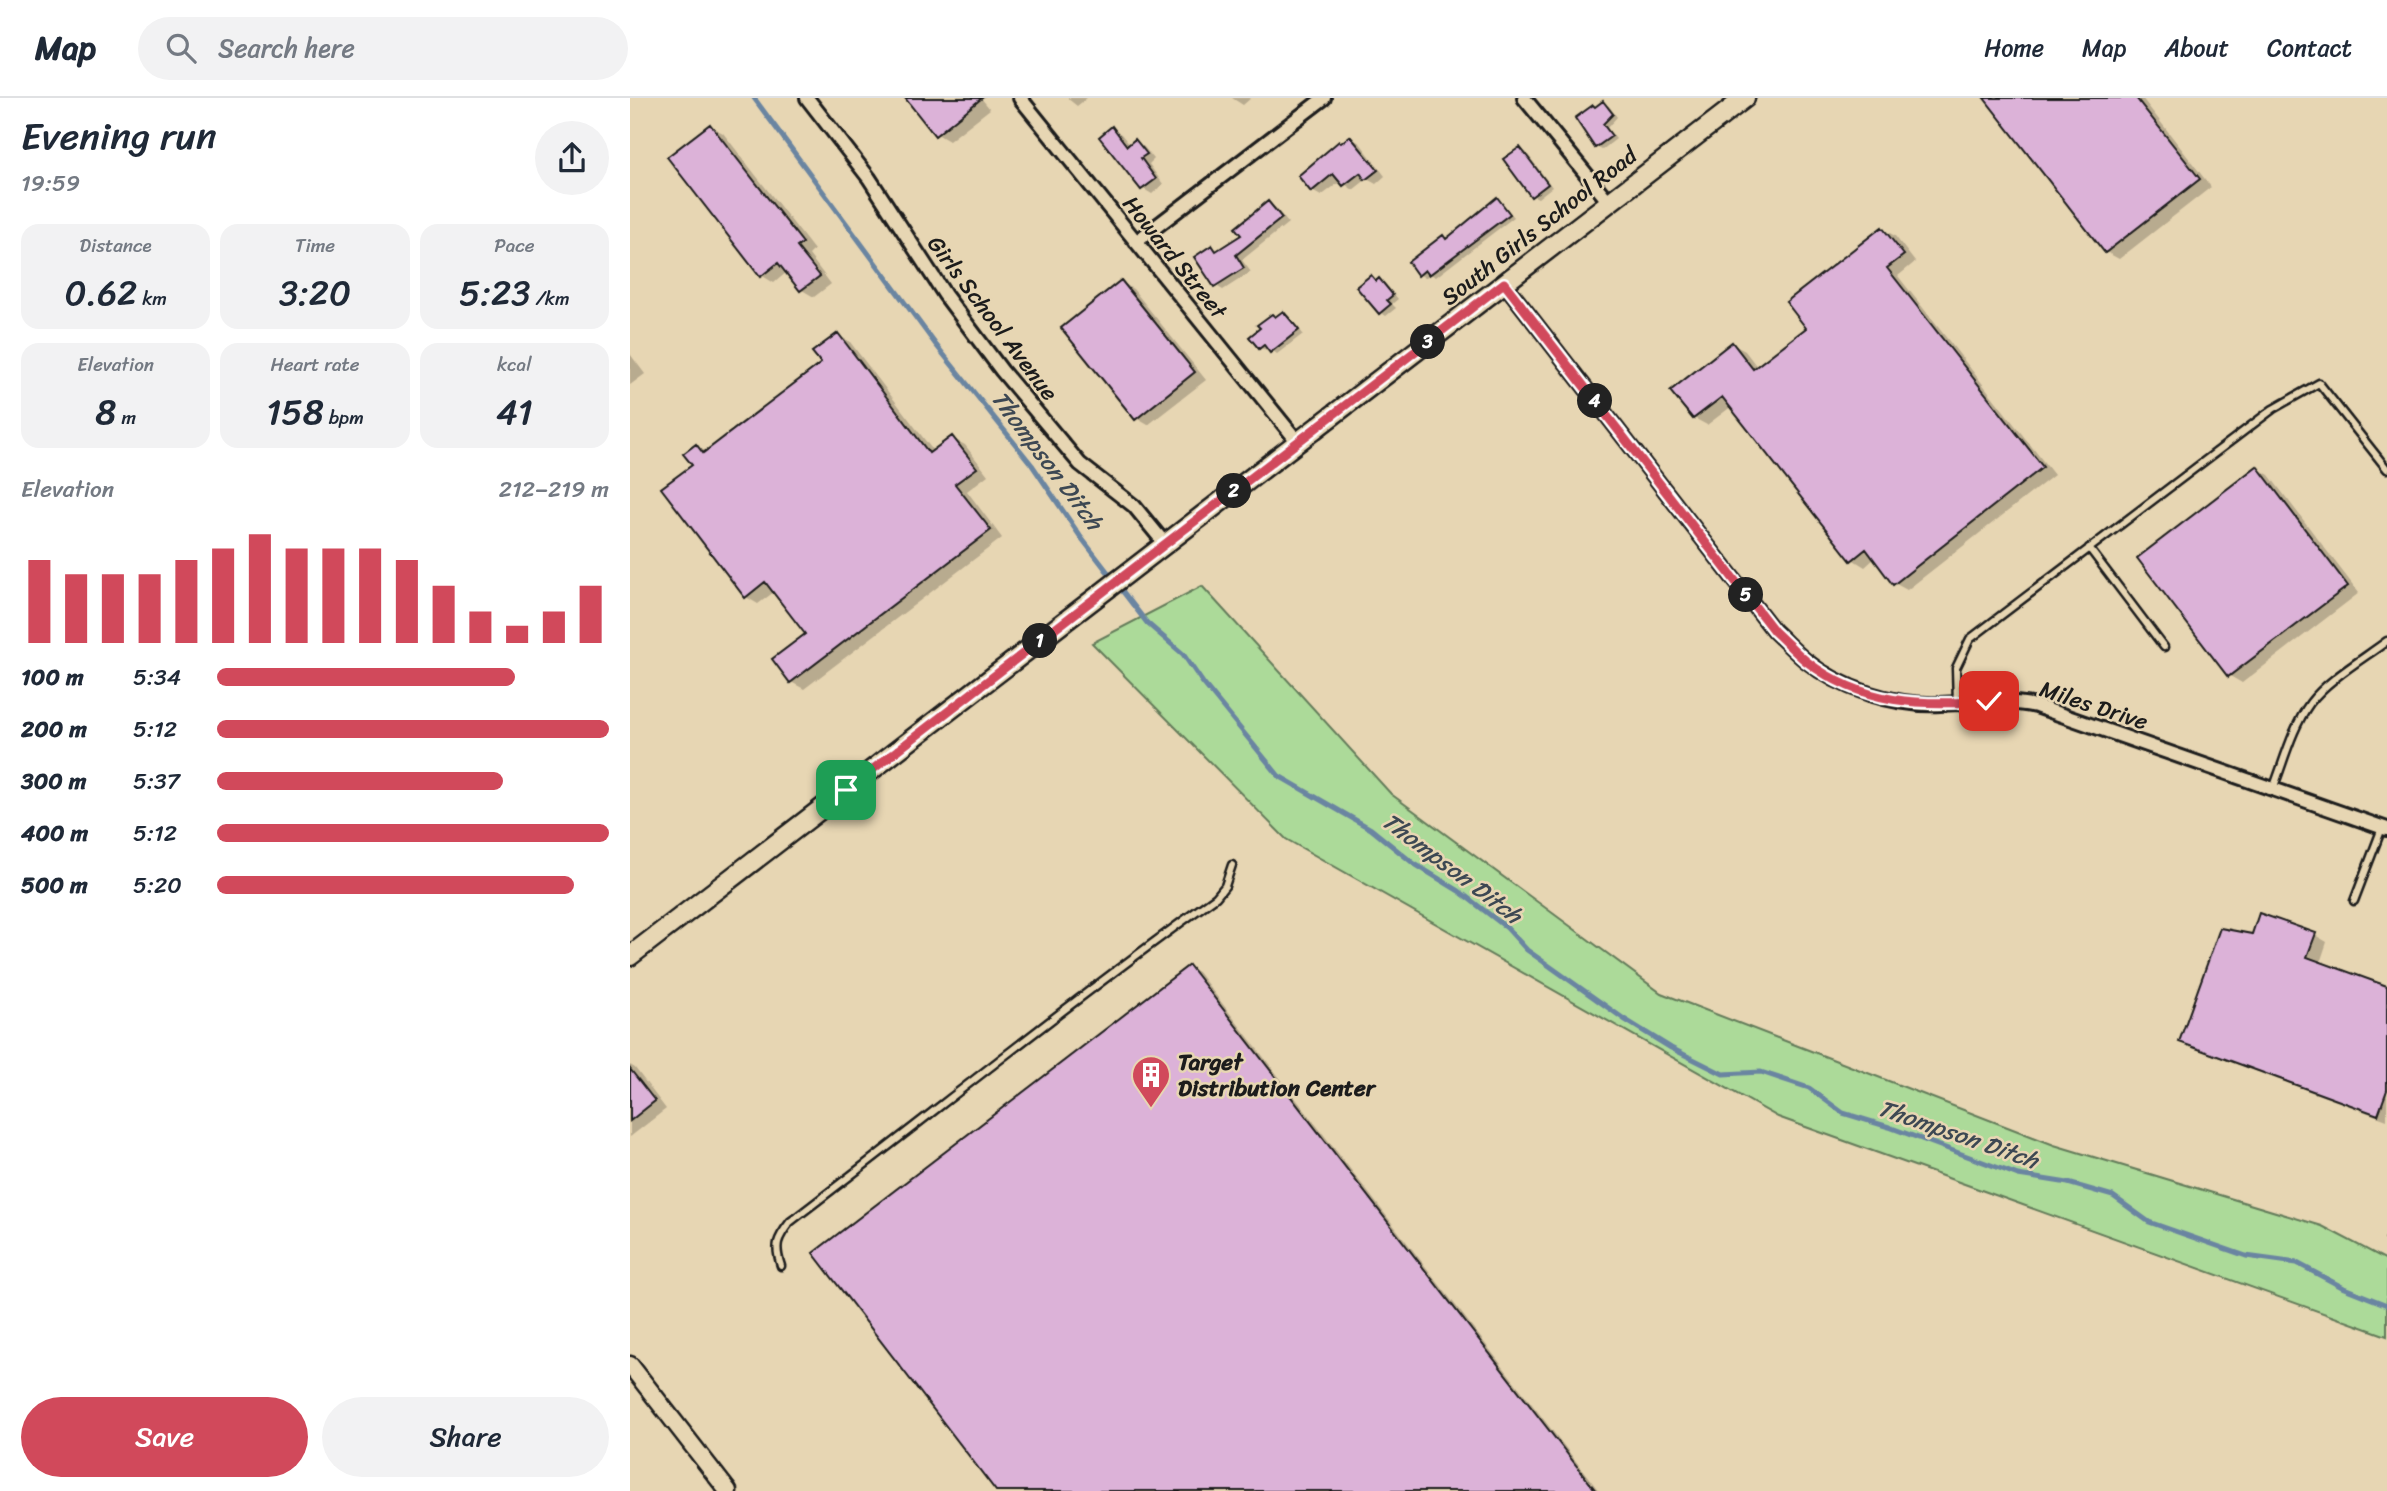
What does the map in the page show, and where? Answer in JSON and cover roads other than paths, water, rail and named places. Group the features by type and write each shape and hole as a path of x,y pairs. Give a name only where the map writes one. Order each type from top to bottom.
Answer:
{"main road":[{"name":"South Girls School Road","path":"630,956 1745,98"}],"street":[{"name":"Girls School Avenue","path":"807,98 869,178 946,295 1002,371 1080,464 1134,506 1166,545"},
{"name":"Howard Street","path":"1020,98 1298,442"},
{"path":"1136,242 1324,98"},
{"path":"1524,98 1609,202"},
{"name":"Miles Drive","path":"1504,283 1774,631 1792,650 1823,673 1865,692 1918,704 1996,701 2036,706 2385,828"},
{"path":"630,1365 728,1491"}],"lane":[{"path":"1957,703 1956,668 1970,639 2273,409 2319,383 2387,468"},
{"path":"2089,548 2164,647"},
{"path":"2273,789 2296,728 2311,702 2336,679 2387,641"},
{"path":"2354,901 2385,828"},
{"path":"780,1266 776,1252 777,1238 790,1222 1068,1007 1216,897 1225,886 1232,866"}],"waterway":[{"name":"Thompson Ditch","path":"754,98 936,345 1032,465 1080,536 1147,623 1183,654 1203,683 1279,776 1371,829 1413,863 1459,891 1507,928 1527,950 1624,1019 1671,1048 1723,1074 1761,1072 1809,1088 1843,1113 1889,1127 2018,1175 2068,1183 2113,1196 2149,1222 2246,1256 2297,1263 2344,1288 2387,1305"}],"place":[{"name":"Target Distribution Center","path":"1151,1109"}]}
